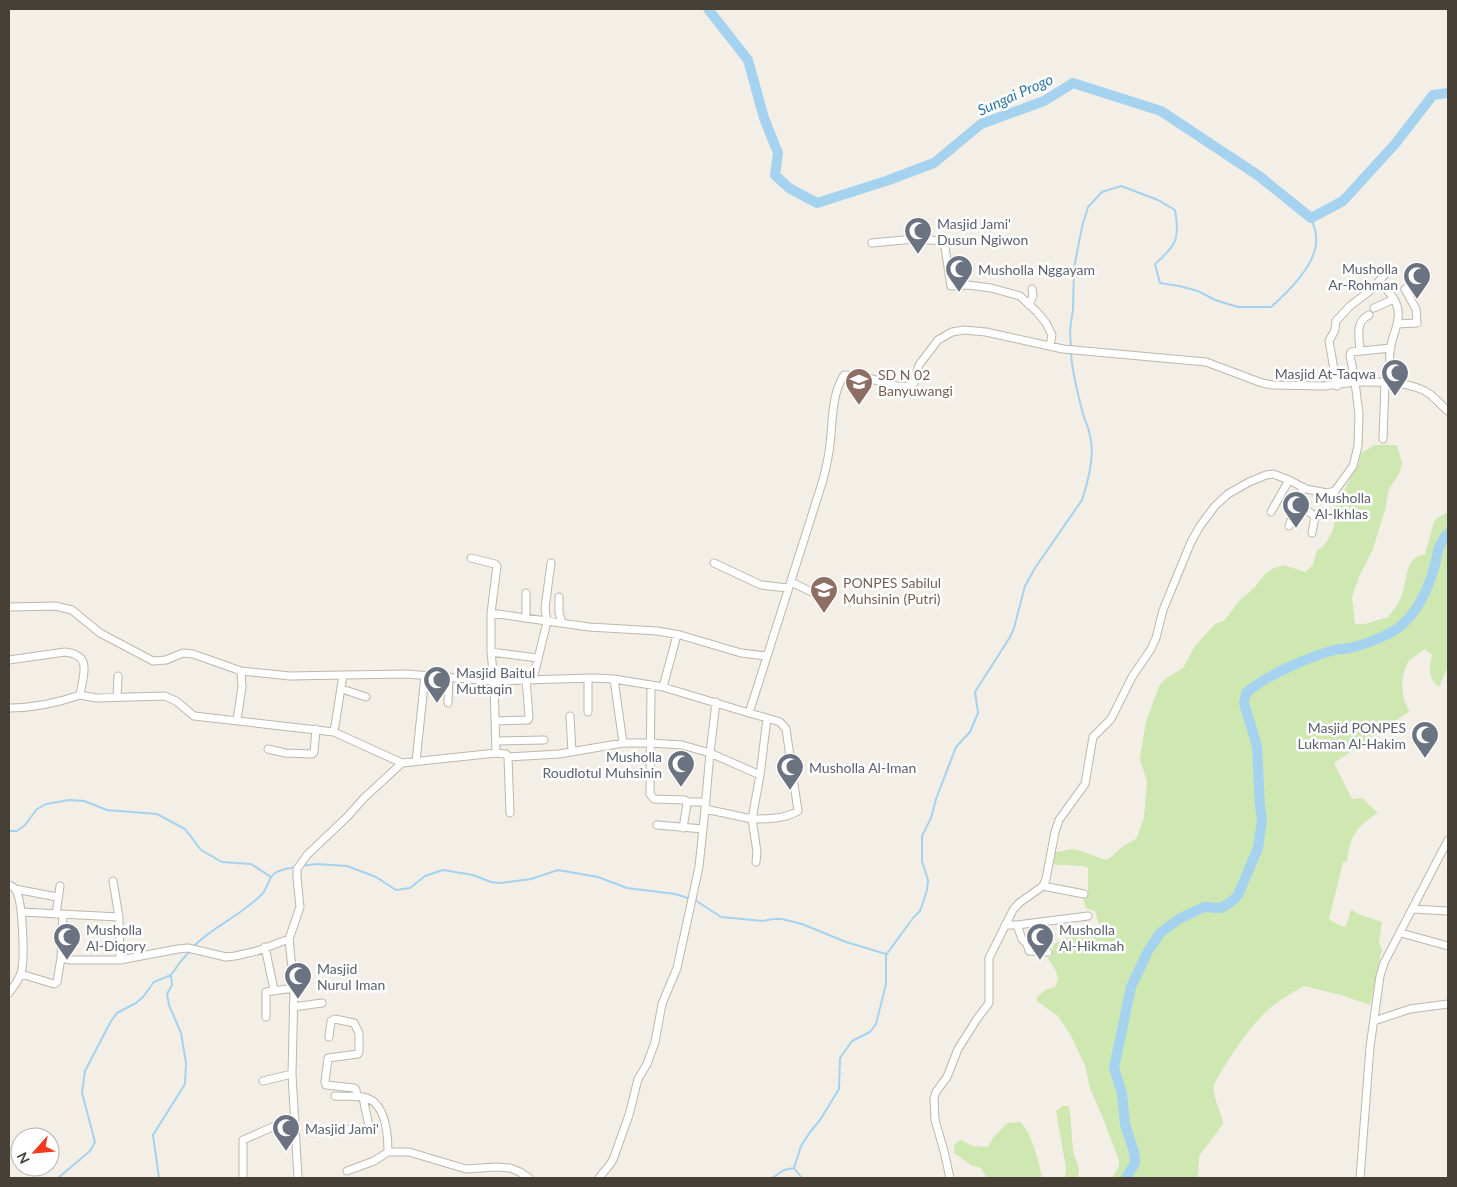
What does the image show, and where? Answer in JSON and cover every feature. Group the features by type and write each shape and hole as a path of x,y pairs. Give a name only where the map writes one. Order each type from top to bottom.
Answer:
{"street":[{"path":"872,243 914,239 944,241 951,286 968,285 992,288 1020,296 1046,323 1052,335 1050,346"},
{"path":"1337,386 1329,341 1336,328 1336,321 1350,306 1371,290 1387,272 1387,268"},
{"path":"1397,324 1417,323 1416,309 1405,290 1423,278"},
{"path":"1379,281 1394,299 1398,309 1389,365 1383,439"},
{"path":"1030,305 1033,296 1032,289"},
{"path":"1374,308 1394,299"},
{"path":"1360,350 1359,324 1363,318 1369,315"},
{"path":"749,713 823,480 830,447 836,392 844,375 868,378 901,387 912,385 919,366 938,340 952,332 964,330 986,332 1063,349 1206,362 1262,383 1273,385 1337,386 1355,382 1388,382 1424,391 1448,411"},
{"path":"950,1178 935,1120 934,1098 936,1092 947,1077 958,1049 989,1003 989,958 1005,925 1019,904 1043,886 1059,820 1085,784 1093,737 1111,719 1132,677 1151,649 1156,638 1163,610 1191,542 1215,506 1228,494 1266,475 1272,474 1303,487 1328,493 1335,491 1353,466 1360,435 1355,382 1350,355 1353,351 1391,348"},
{"path":"1271,512 1289,480"},
{"path":"1289,526 1303,487"},
{"path":"1297,504 1316,517 1312,533"},
{"path":"471,558 497,566 490,652 494,681 496,753"},
{"path":"496,721 528,720 530,679 538,658 547,622 545,608 551,563"},
{"path":"714,563 761,585 789,585 822,597"},
{"path":"526,593 526,618"},
{"path":"559,597 559,613 562,623"},
{"path":"9,607 54,606 72,610 100,633 153,661 166,660 183,653 193,654 242,671 290,676 407,674 494,681 588,678 614,679 651,685 662,687 780,722 786,729 798,811 768,819 752,819 706,805 687,802 686,800 654,799 651,796 651,685"},
{"path":"492,614 590,627 657,631 741,653 766,656"},
{"path":"662,687 677,635"},
{"path":"9,660 65,652 77,654 84,663 80,695"},
{"path":"490,652 538,658"},
{"path":"237,720 242,687 242,671"},
{"path":"334,732 343,675"},
{"path":"116,697 118,676"},
{"path":"416,761 425,676"},
{"path":"448,703 449,677"},
{"path":"588,678 588,712"},
{"path":"614,679 623,743"},
{"path":"342,689 366,697"},
{"path":"9,708 36,707 68,700 80,695 96,698 165,696 176,701 194,716 334,732 402,763 496,753 506,754 508,757 559,754 623,743 650,743 682,745 710,753 760,775"},
{"path":"599,1178 604,1170 612,1164 629,1115 638,1079 647,1064 655,1042 662,1004 677,968 699,867 716,702"},
{"path":"570,716 572,752"},
{"path":"756,862 752,819 767,718"},
{"path":"268,749 285,753 312,754 314,752 316,729"},
{"path":"496,740 544,740"},
{"path":"508,757 510,813"},
{"path":"298,1178 292,1074 294,988 289,939 300,907 298,869 307,855 402,763"},
{"path":"683,828 687,802"},
{"path":"657,825 703,829"},
{"path":"1360,1178 1365,1104 1374,1020 1384,963 1448,840"},
{"path":"113,880 119,917 120,960"},
{"path":"21,974 54,984 57,982 61,958 57,897 60,886"},
{"path":"1043,886 1084,894"},
{"path":"12,887 57,897"},
{"path":"9,992 21,974 23,954 21,912 12,887"},
{"path":"1413,909 1448,912"},
{"path":"21,912 119,917"},
{"path":"1005,925 1088,916"},
{"path":"1017,925 1029,951 1048,952"},
{"path":"1401,933 1448,946"},
{"path":"61,958 71,960 120,960 178,948 188,948 226,957 249,954 289,939"},
{"path":"265,947 274,990"},
{"path":"266,1017 265,993 294,988"},
{"path":"293,1007 322,1003"},
{"path":"1374,1020 1410,1009 1448,1004"},
{"path":"329,1037 331,1021 335,1019 354,1023 358,1028 358,1054 328,1058 325,1082 328,1085 354,1088 360,1097 369,1126 368,1130 346,1129"},
{"path":"263,1081 292,1074"},
{"path":"335,1096 360,1097 370,1100 380,1109 386,1127 388,1152"},
{"path":"243,1178 243,1140 295,1117"},
{"path":"348,1171 388,1152 409,1152 466,1169 510,1168 529,1178"}],"green space":[{"path":"1374,445 1397,445 1402,463 1400,472 1389,489 1385,510 1373,549 1359,577 1352,597 1355,624 1365,624 1388,617 1401,597 1410,565 1418,556 1425,554 1434,522 1437,518 1448,512 1448,666 1439,687 1433,681 1430,673 1432,655 1425,649 1409,661 1404,673 1402,686 1404,700 1410,711 1334,763 1352,799 1362,798 1378,813 1359,828 1352,839 1347,862 1343,862 1329,919 1346,927 1351,909 1358,914 1382,922 1379,943 1382,949 1370,1005 1341,995 1304,986 1281,1000 1261,1017 1246,1035 1214,1084 1215,1099 1223,1124 1199,1156 1198,1178 1112,1178 1119,1166 1119,1161 1090,1089 1085,1065 1071,1036 1058,1016 1037,1001 1037,997 1045,990 1055,987 1058,979 1056,971 1047,957 1051,956 1054,944 1078,932 1100,927 1095,911 1086,908 1083,899 1088,893 1088,868 1084,866 1044,864 1047,854 1072,849 1106,860 1137,838 1144,818 1147,780 1140,761 1141,751 1146,722 1159,686 1165,679 1183,668 1195,646 1215,624 1225,620 1239,601 1254,588 1266,573 1284,565 1305,572 1313,565 1317,550 1325,544 1333,530 1335,515 1332,499 1343,492 1359,463 1360,454"},
{"path":"1062,1106 1068,1106 1070,1110 1073,1151 1079,1169 1078,1178 1065,1178 1066,1168 1056,1111"},
{"path":"1020,1122 1031,1140 1042,1178 987,1178 981,1168 971,1165 954,1153 954,1146 961,1140 973,1146 988,1147 993,1138 1007,1123"}],"waterway":[{"name":"Sungai Progo","path":"708,9 748,60 764,118 778,153 775,175 789,188 817,203 886,181 934,163 981,124 1044,101 1073,83 1161,111 1259,176 1311,218 1343,201 1395,144 1433,95 1448,93"},
{"path":"1071,348 1070,330 1073,309 1074,268 1082,227 1088,207 1102,192 1121,186 1158,200 1175,210 1177,228 1175,240 1168,251 1155,264 1160,283 1198,291 1215,300 1238,307 1271,307 1301,276 1308,266 1316,247 1316,232 1311,218"},
{"path":"802,1178 794,1168 801,1146 839,1089 840,1058 852,1041 870,1032 876,1024 886,984 886,955 920,911 927,890 928,880 922,861 922,836 931,818 936,799 956,747 970,732 978,713 975,692 1010,637 1025,586 1035,568 1082,500 1092,451 1089,430 1076,384 1071,353"},
{"path":"1126,1178 1135,1163 1134,1152 1125,1124 1122,1093 1114,1068 1131,987 1148,951 1160,933 1179,919 1204,907 1221,908 1238,895 1258,848 1262,819 1257,746 1244,703 1246,693 1264,680 1301,662 1335,650 1352,648 1387,635 1399,628 1414,612 1426,591 1440,546 1448,533"},
{"path":"9,831 17,831 25,825 37,809 46,804 69,800 84,801 107,810 157,814 185,829 201,850 222,862 251,864 271,877"},
{"path":"301,866 316,864 347,866 376,877 396,890 410,888 425,876 443,870 473,875 491,882 501,883 531,879 558,870 598,877 627,888 675,894 691,899"},
{"path":"193,947 255,901 263,893 275,873 297,867"},
{"path":"695,900 721,917 763,921 782,919 802,924 846,942 886,954"},
{"path":"159,1178 153,1135 185,1084 186,1063 181,1033 169,1005 167,994 172,985 171,975 190,951"},
{"path":"58,1178 90,1151 95,1142 82,1093 85,1071 111,1021 117,1013 143,997 154,982 171,975"},
{"path":"772,1178 784,1170 794,1168"}],"place":[{"name":"Masjid Jami' Dusun Ngiwon","path":"918,255"},
{"name":"Musholla Nggayam","path":"959,293"},
{"name":"Musholla Ar-Rohman","path":"1417,300"},
{"name":"Masjid At-Taqwa","path":"1395,397"},
{"name":"SD N 02 Banyuwangi","path":"859,406"},
{"name":"Musholla Al-Ikhlas","path":"1296,529"},
{"name":"PONPES Sabilul Muhsinin (Putri)","path":"824,614"},
{"name":"Masjid Baitul Muttaqin","path":"437,704"},
{"name":"Masjid PONPES Lukman Al-Hakim","path":"1425,759"},
{"name":"Musholla Roudlotul Muhsinin","path":"681,788"},
{"name":"Musholla Al-Iman","path":"790,791"},
{"name":"Musholla Al-Diqory","path":"67,961"},
{"name":"Musholla Al-Hikmah","path":"1040,961"},
{"name":"Masjid Nurul Iman","path":"298,1000"},
{"name":"Masjid Jami'","path":"286,1152"}]}
